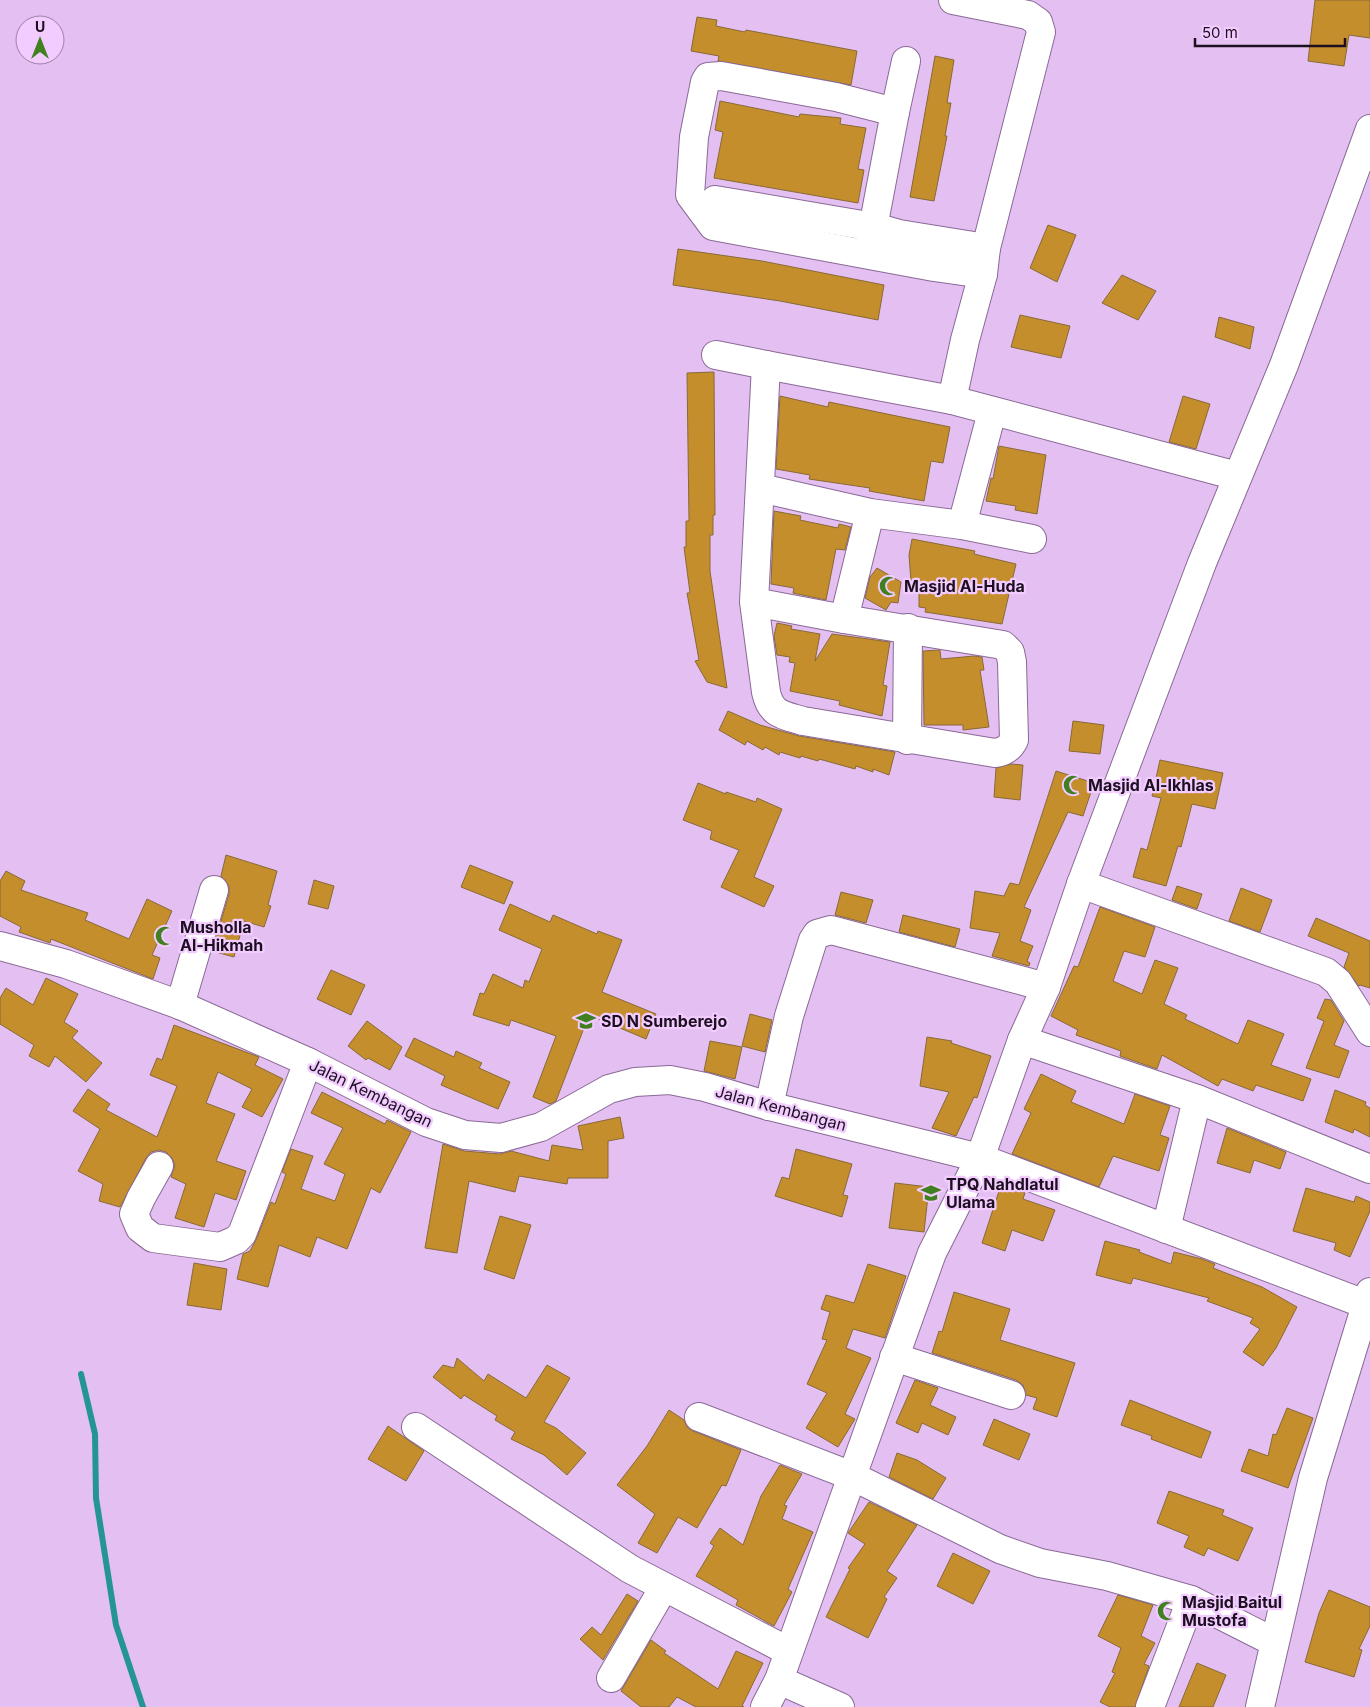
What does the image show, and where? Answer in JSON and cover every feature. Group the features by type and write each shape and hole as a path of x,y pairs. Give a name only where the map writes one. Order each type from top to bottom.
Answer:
{"street":[{"path":"952,400 965,340 983,274 986,248 1041,32 1038,22 1028,15 953,0"},
{"path":"868,254 906,61"},
{"path":"895,112 836,97 721,76 708,78 704,82 694,137 690,195 697,207 713,226 934,267 983,274"},
{"path":"765,1707 779,1680 932,1253 980,1158 1022,1040 1046,987 1081,884 1237,476 1284,365 1370,129"},
{"path":"703,212 715,200 986,248"},
{"path":"716,355 952,400 1237,476"},
{"path":"754,602 844,620 997,642 1010,652 1014,740 1007,749 995,753 907,740 803,721 776,712 769,704 754,602 757,508 760,488 766,365"},
{"path":"962,526 992,412"},
{"path":"760,488 870,513 962,526 1032,539"},
{"path":"844,620 870,513"},
{"path":"907,740 908,628"},
{"path":"1081,884 1326,972 1338,982 1370,1032"},
{"path":"180,1005 214,890"},
{"path":"769,1106 789,1016 812,940 818,934 831,930 1046,987"},
{"name":"Jalan Kembangan","path":"0,946 66,964 180,1005 308,1062 426,1122 465,1135 501,1138 541,1127 586,1100 609,1089 634,1082 670,1080 705,1087 769,1106 980,1158 1166,1229 1368,1301"},
{"path":"1022,1040 1196,1098 1370,1169"},
{"path":"159,1166 134,1214 140,1228 153,1238 210,1246 220,1247 236,1240 242,1234 308,1062"},
{"path":"1166,1229 1196,1098"},
{"path":"1260,1707 1313,1478 1368,1301"},
{"path":"894,1357 1011,1395"},
{"path":"699,1417 852,1476 1000,1549 1040,1563 1107,1576 1191,1600 1274,1642"},
{"path":"416,1427 630,1569 788,1651"},
{"path":"612,1678 664,1586"},
{"path":"1150,1707 1191,1600"},
{"path":"779,1680 840,1707"}],"building":[{"path":"1315,0 1370,0 1370,38 1349,35 1344,66 1308,61"},
{"path":"697,17 717,20 716,26 857,51 851,85 718,61 719,56 691,51"},
{"path":"935,56 954,60 947,103 951,103 945,136 947,136 934,201 910,197"},
{"path":"720,101 799,117 800,114 841,118 840,124 866,128 858,169 864,170 858,203 714,178 723,132 715,130"},
{"path":"1048,225 1076,235 1057,282 1030,268"},
{"path":"678,249 762,261 884,285 878,320 780,301 673,285"},
{"path":"1122,275 1156,291 1138,320 1102,303"},
{"path":"1020,315 1070,326 1061,358 1011,347"},
{"path":"1219,317 1254,327 1250,349 1215,337"},
{"path":"714,372 715,515 713,515 713,535 710,535 710,571 727,688 707,682 695,661 699,660 687,593 690,593 684,547 686,547 686,521 689,521 687,373"},
{"path":"780,396 828,407 829,402 950,427 943,463 931,461 924,501 869,491 870,488 809,479 810,475 776,469"},
{"path":"1183,396 1210,404 1196,449 1169,442"},
{"path":"999,446 1046,455 1037,514 1015,510 1016,506 986,501 991,478 993,479"},
{"path":"774,511 801,516 800,520 838,528 839,524 851,527 845,550 836,549 826,600 793,593 794,588 771,584"},
{"path":"912,539 975,551 974,554 1016,564 1002,624 925,612 926,608 919,607 919,583 911,582 909,555"},
{"path":"877,568 901,582 898,603 891,602 886,610 865,598 870,577"},
{"path":"777,623 792,626 791,629 820,634 815,661 832,634 890,642 883,685 887,686 882,716 839,705 840,701 790,691 795,663 789,662 790,657 777,655 774,636"},
{"path":"940,650 941,659 982,657 984,670 980,670 989,727 963,730 963,725 924,725 923,651"},
{"path":"728,711 760,725 799,736 895,752 889,775 873,769 873,772 856,766 855,769 819,759 818,761 801,756 800,758 780,752 779,755 765,747 763,750 747,741 745,745 719,730"},
{"path":"1073,721 1104,725 1100,754 1069,751"},
{"path":"1160,760 1223,773 1215,809 1192,804 1181,847 1178,846 1166,886 1133,877 1141,848 1147,850 1161,798 1152,796"},
{"path":"1011,764 1023,765 1020,800 994,797 996,768"},
{"path":"1056,771 1094,783 1083,816 1068,812 1024,907 1031,910 1020,941 1033,946 1027,961 1030,963 1029,966 992,956 1000,933 970,928 975,891 1004,896 1010,883 1019,885"},
{"path":"698,783 726,794 726,792 756,802 757,798 782,809 754,877 774,886 764,907 721,887 739,850 710,839 712,831 683,820"},
{"path":"226,855 277,871 268,905 271,906 264,927 244,921 234,957 212,951 229,894 229,886 221,876"},
{"path":"470,865 513,882 504,904 461,887"},
{"path":"6,871 25,881 21,890 88,913 85,920 129,939 147,899 172,911 152,955 160,958 153,979 51,939 50,943 19,932 21,927 0,916 0,881"},
{"path":"314,880 334,886 328,909 308,904"},
{"path":"1177,886 1202,894 1197,909 1172,900"},
{"path":"1241,888 1272,900 1260,932 1229,921"},
{"path":"841,892 873,900 866,923 835,915"},
{"path":"510,904 550,922 553,915 597,934 598,931 622,940 602,992 656,1014 646,1039 589,1015 556,1101 550,1104 533,1097 556,1036 511,1020 509,1026 473,1015 480,993 484,994 493,974 523,988 525,980 529,982 542,949 499,930"},
{"path":"1100,907 1155,927 1145,957 1124,951 1113,981 1142,994 1155,960 1178,968 1164,1004 1187,1015 1185,1019 1238,1044 1248,1020 1284,1034 1271,1065 1311,1079 1303,1101 1256,1085 1253,1091 1222,1079 1218,1086 1162,1055 1157,1069 1120,1056 1121,1051 1076,1035 1078,1030 1051,1016 1074,966 1078,967"},
{"path":"903,915 960,929 955,947 899,932"},
{"path":"1316,918 1370,941 1370,988 1359,986 1344,967 1349,953 1308,936"},
{"path":"331,970 365,985 351,1015 317,999"},
{"path":"46,978 78,994 64,1022 78,1031 72,1038 102,1063 86,1082 55,1056 49,1067 29,1056 34,1045 0,1024 0,998 6,988 33,1005"},
{"path":"1325,999 1331,1000 1344,1021 1334,1045 1349,1051 1339,1078 1306,1068 1324,1021 1317,1018"},
{"path":"750,1014 772,1020 765,1052 742,1046"},
{"path":"367,1021 402,1047 390,1070 368,1058 366,1060 348,1046"},
{"path":"174,1025 259,1057 255,1065 283,1079 262,1117 242,1107 252,1089 218,1072 206,1103 235,1114 216,1161 246,1171 236,1200 215,1193 204,1227 175,1218 186,1184 171,1177 175,1165 172,1158 166,1152 159,1150 151,1152 120,1207 99,1201 103,1184 78,1171 100,1129 73,1111 88,1089 110,1104 106,1110 157,1137 177,1086 150,1075 157,1058 162,1060"},
{"path":"927,1037 952,1041 951,1043 991,1056 977,1098 974,1097 956,1136 932,1128 949,1092 920,1086"},
{"path":"414,1038 454,1057 456,1051 482,1063 479,1068 510,1082 498,1109 441,1085 445,1076 405,1056"},
{"path":"710,1041 742,1047 735,1079 704,1071"},
{"path":"1041,1074 1076,1091 1071,1102 1124,1124 1135,1094 1170,1106 1160,1135 1169,1138 1159,1171 1113,1156 1099,1187 1012,1154 1031,1113 1024,1109"},
{"path":"1335,1090 1366,1102 1365,1105 1370,1108 1370,1137 1354,1129 1353,1133 1325,1122"},
{"path":"322,1092 385,1124 387,1120 411,1132 380,1193 371,1188 347,1249 317,1237 310,1257 279,1245 268,1287 237,1279 243,1254 250,1251 256,1240 271,1202 275,1204 286,1174 282,1172 291,1149 313,1156 301,1189 335,1201 345,1174 324,1164 343,1128 311,1113"},
{"path":"620,1117 624,1138 608,1141 608,1178 568,1178 567,1184 519,1176 515,1192 469,1181 457,1253 425,1248 443,1144 464,1151 500,1154 511,1151 549,1161 552,1145 583,1150 578,1126"},
{"path":"1227,1128 1286,1152 1280,1169 1254,1160 1250,1173 1217,1163"},
{"path":"796,1149 852,1164 843,1195 848,1196 842,1217 775,1196 782,1177 789,1179"},
{"path":"895,1183 929,1187 924,1232 889,1228"},
{"path":"1001,1185 1025,1193 1023,1199 1055,1210 1043,1241 1012,1230 1005,1251 982,1243"},
{"path":"1306,1188 1354,1202 1356,1196 1370,1202 1370,1211 1350,1257 1334,1250 1336,1243 1293,1231"},
{"path":"500,1216 531,1225 514,1279 484,1269"},
{"path":"1105,1241 1140,1250 1139,1252 1171,1264 1174,1252 1202,1259 1215,1264 1213,1268 1262,1287 1297,1307 1276,1348 1263,1366 1243,1352 1260,1329 1250,1323 1253,1318 1207,1301 1209,1298 1133,1278 1131,1284 1096,1275"},
{"path":"194,1263 227,1269 221,1310 187,1305"},
{"path":"868,1264 906,1276 885,1338 853,1329 846,1348 871,1358 845,1414 855,1419 838,1447 806,1428 827,1393 807,1384 827,1340 822,1339 830,1312 821,1309 826,1295 854,1303"},
{"path":"954,1292 1010,1309 1000,1340 1075,1363 1057,1417 1033,1409 1037,1398 1026,1395 1023,1385 1016,1380 932,1353 939,1331 942,1332"},
{"path":"457,1358 484,1381 488,1374 526,1398 547,1365 570,1378 544,1422 556,1428 586,1453 567,1475 544,1455 511,1439 515,1432 495,1420 497,1416 464,1395 461,1399 433,1377 443,1365 454,1368"},
{"path":"915,1380 938,1388 930,1405 956,1417 948,1435 922,1423 918,1433 896,1423"},
{"path":"1130,1400 1211,1432 1201,1458 1151,1439 1152,1436 1121,1425"},
{"path":"1287,1408 1313,1418 1288,1488 1241,1471 1249,1449 1268,1456 1273,1434 1276,1435"},
{"path":"669,1410 684,1420 687,1427 693,1431 741,1450 726,1486 722,1485 697,1528 678,1517 657,1553 638,1543 655,1514 617,1485 647,1446"},
{"path":"994,1419 1030,1434 1019,1460 983,1445"},
{"path":"388,1426 424,1451 406,1481 368,1459"},
{"path":"897,1453 917,1460 946,1478 933,1499 889,1477"},
{"path":"780,1465 802,1474 784,1505 787,1506 782,1519 813,1532 788,1589 792,1592 774,1626 736,1605 738,1600 696,1576 714,1546 710,1543 720,1528 743,1545 761,1496"},
{"path":"1169,1491 1224,1510 1222,1515 1253,1528 1238,1561 1208,1548 1204,1556 1184,1547 1189,1536 1157,1523"},
{"path":"869,1502 917,1525 887,1571 897,1578 884,1597 887,1599 868,1638 826,1617 850,1569 848,1568 865,1544 848,1533"},
{"path":"953,1553 990,1571 973,1604 937,1586"},
{"path":"1329,1590 1370,1607 1370,1626 1359,1649 1362,1650 1354,1677 1305,1662 1319,1613"},
{"path":"627,1594 638,1601 603,1660 580,1639 592,1627 601,1635"},
{"path":"1118,1595 1153,1605 1141,1636 1155,1643 1144,1664 1149,1666 1135,1707 1110,1707 1100,1702 1115,1673 1112,1672 1121,1648 1098,1636"},
{"path":"651,1640 666,1651 664,1653 718,1689 736,1651 763,1663 742,1706 744,1707 696,1707 677,1697 669,1707 641,1707 621,1691"},
{"path":"1197,1663 1226,1675 1213,1707 1179,1707"}],"waterway":[{"path":"81,1374 95,1434 96,1498 116,1625 143,1707"}],"place":[{"name":"Masjid Al-Huda","path":"889,586"},
{"name":"Masjid Al-Ikhlas","path":"1073,785"},
{"name":"Musholla Al-Hikmah","path":"165,936"},
{"name":"SD N Sumberejo","path":"586,1021"},
{"name":"TPQ Nahdlatul Ulama","path":"931,1193"},
{"name":"Masjid Baitul Mustofa","path":"1167,1611"}]}
